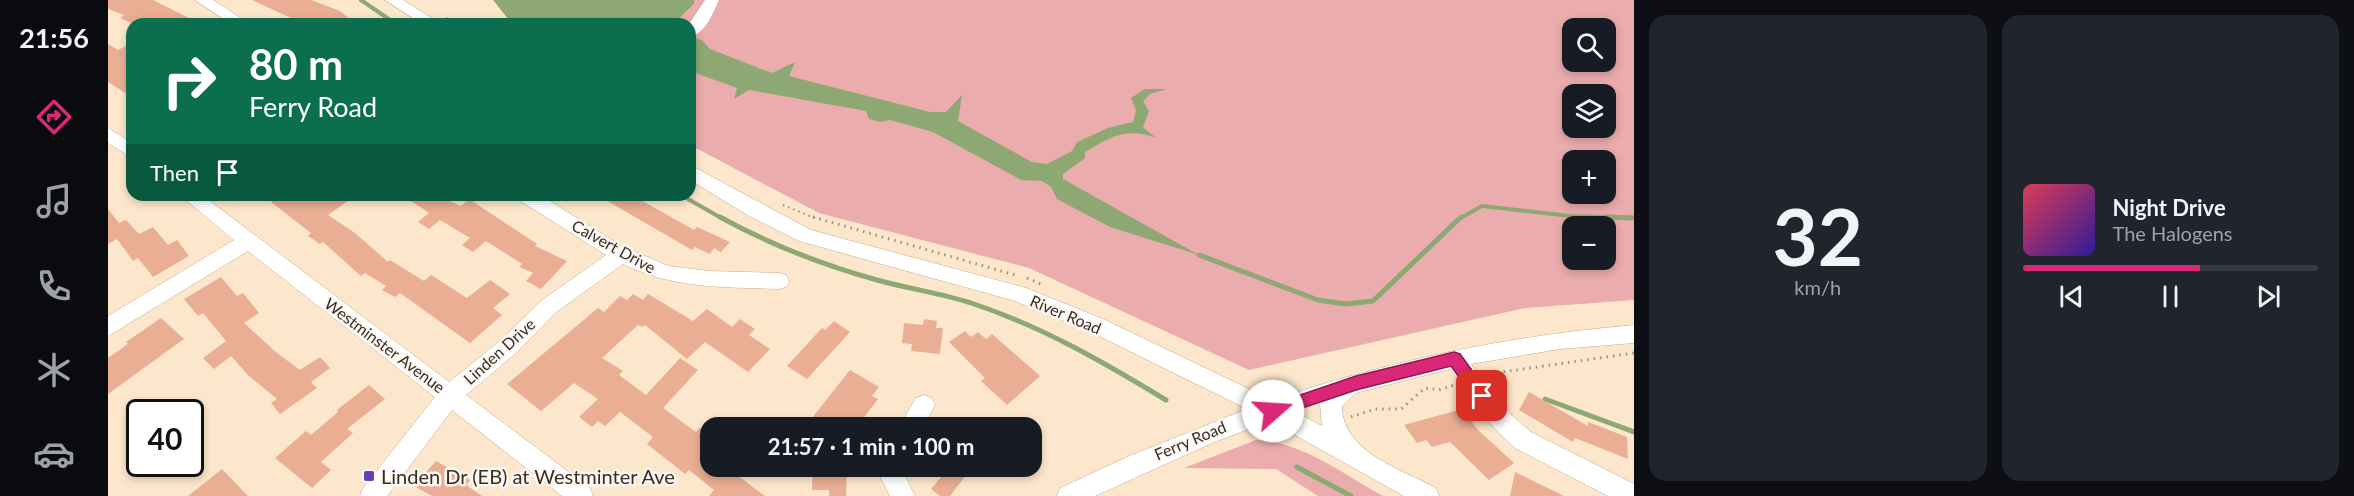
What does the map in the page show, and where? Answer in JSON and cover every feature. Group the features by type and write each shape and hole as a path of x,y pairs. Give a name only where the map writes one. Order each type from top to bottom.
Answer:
{"street":[{"path":"202,0 233,18"},
{"path":"392,0 423,18"},
{"path":"696,26 702,20 712,0"},
{"path":"108,134 126,148"},
{"name":"River Road","path":"696,176 756,211 806,236 1019,294 1096,325 1273,411 1427,496"},
{"name":"Westminster Avenue","path":"197,201 581,496"},
{"name":"Calvert Drive","path":"536,201 623,254 672,275 779,281"},
{"path":"108,327 249,240"},
{"name":"Linden Drive","path":"372,496 451,394 508,347 548,308 623,254"},
{"name":"Ferry Road","path":"1069,496 1150,457 1231,423 1356,383 1454,358 1572,337 1634,334"},
{"path":"1454,358 1502,421 1523,440 1632,496"},
{"path":"1356,383 1339,393 1331,401 1329,416 1337,435 1361,459"},
{"path":"916,417 924,405"},
{"path":"893,477 903,496"}],"path":[{"path":"1484,377 1492,380 1502,372 1634,353"},
{"path":"1342,420 1375,409 1401,409 1425,388 1439,390 1458,382"}],"shaded area":[{"path":"493,0 694,0 694,4 679,18 507,18"},
{"path":"694,0 1634,0 1634,300 1525,308 1249,370 1029,268 819,213 696,148 696,18 679,18 694,4"},
{"path":"696,38 702,40 710,49 772,73 795,62 789,76 930,112 946,112 962,95 958,121 1032,162 1047,164 1072,151 1077,142 1108,128 1133,122 1136,110 1131,98 1145,89 1167,89 1150,94 1143,101 1149,111 1143,127 1156,138 1136,133 1111,138 1085,152 1085,158 1063,174 1063,179 1199,255 1110,227 1057,199 1051,187 1042,181 1021,180 933,132 890,120 880,122 869,119 866,111 749,90 734,99 737,88 696,73"},
{"path":"1256,440 1289,446 1322,460 1383,496 1318,496 1276,469 1184,468"}],"building":[{"path":"108,0 153,0 189,18 126,18 126,21 120,18 124,15 108,9"},
{"path":"252,0 311,0 340,11 349,18 291,18"},
{"path":"108,44 118,50 126,46 126,93 108,82"},
{"path":"348,201 328,215 355,233 388,262 390,260 424,281 431,275 467,298 490,280 510,294 493,308 502,315 470,343 400,293 395,297 382,290 386,286 365,273 361,276 323,242 320,244 308,236 311,233 271,202"},
{"path":"411,201 450,201 461,206 467,201 472,201 537,244 535,246 567,261 541,289 526,281 533,273 519,267 522,264 486,241 473,252 462,245 470,238 440,220 429,229 418,222 429,213"},
{"path":"607,201 643,201 694,230 697,227 730,242 721,252 714,248 710,254 695,247 692,250"},
{"path":"108,209 119,223 126,220 139,234 153,227 168,245 177,240 189,256 153,277 138,258 133,261 117,239 108,244"},
{"path":"221,277 237,296 243,293 259,313 244,323 277,353 300,370 320,357 330,368 311,382 317,388 280,414 271,403 277,399 249,376 231,356 214,369 203,358 226,341 203,313 198,316 184,299"},
{"path":"633,294 643,300 648,294 693,321 707,309 732,327 740,319 755,329 749,335 770,349 748,372 705,342 687,359 645,325 642,327 638,325 602,358 623,371 619,375 646,395 680,358 698,370 663,408 696,432 700,428 700,477 740,477 765,496 709,496 714,490 689,470 685,474 647,444 653,437 620,412 605,426 598,421 592,427 579,417 598,399 574,383 541,411 507,384 598,308 604,312 620,296 627,300"},
{"path":"161,318 184,339 108,394 108,358 128,344 126,342"},
{"path":"924,319 937,321 936,328 943,328 940,354 911,351 912,344 902,343 904,323 923,325"},
{"path":"834,321 850,332 807,379 787,366 822,328 825,330"},
{"path":"965,331 971,337 978,332 986,339 992,334 1040,376 1007,405 981,381 985,378 949,342"},
{"path":"850,370 879,387 872,396 878,399 864,417 813,417"},
{"path":"369,385 385,399 347,429 353,433 321,462 331,470 312,488 275,458 306,431 311,435 338,412 337,410"},
{"path":"1529,392 1588,426 1588,422 1627,437 1628,459 1575,438 1573,442 1519,410"},
{"path":"1462,409 1478,430 1514,463 1489,480 1450,442 1432,447 1426,440 1417,443 1404,425"},
{"path":"436,461 470,480 466,485 482,496 432,496 414,486"},
{"path":"222,469 248,496 188,496"},
{"path":"1515,472 1564,496 1510,496"},
{"path":"813,477 847,477 846,496 829,496 829,490 812,490"},
{"path":"941,477 965,477 950,496 940,496 931,489"}],"waterway":[{"path":"361,0 387,18"},
{"path":"692,201 723,219"},
{"path":"1459,219 1482,206 1570,216"},
{"path":"720,217 777,245 837,268 962,300 1000,313 1073,347 1166,400"},
{"path":"1199,255 1318,300 1346,304 1373,301 1461,217"},
{"path":"1616,217 1634,218 1616,217"},
{"path":"1545,399 1634,432"},
{"path":"1297,467 1351,496"}],"place":[{"name":"Linden Dr (EB) at Westminter Ave","path":"369,476"}],"route":[{"path":"1273,411 1356,383 1454,358 1482,396"}]}
